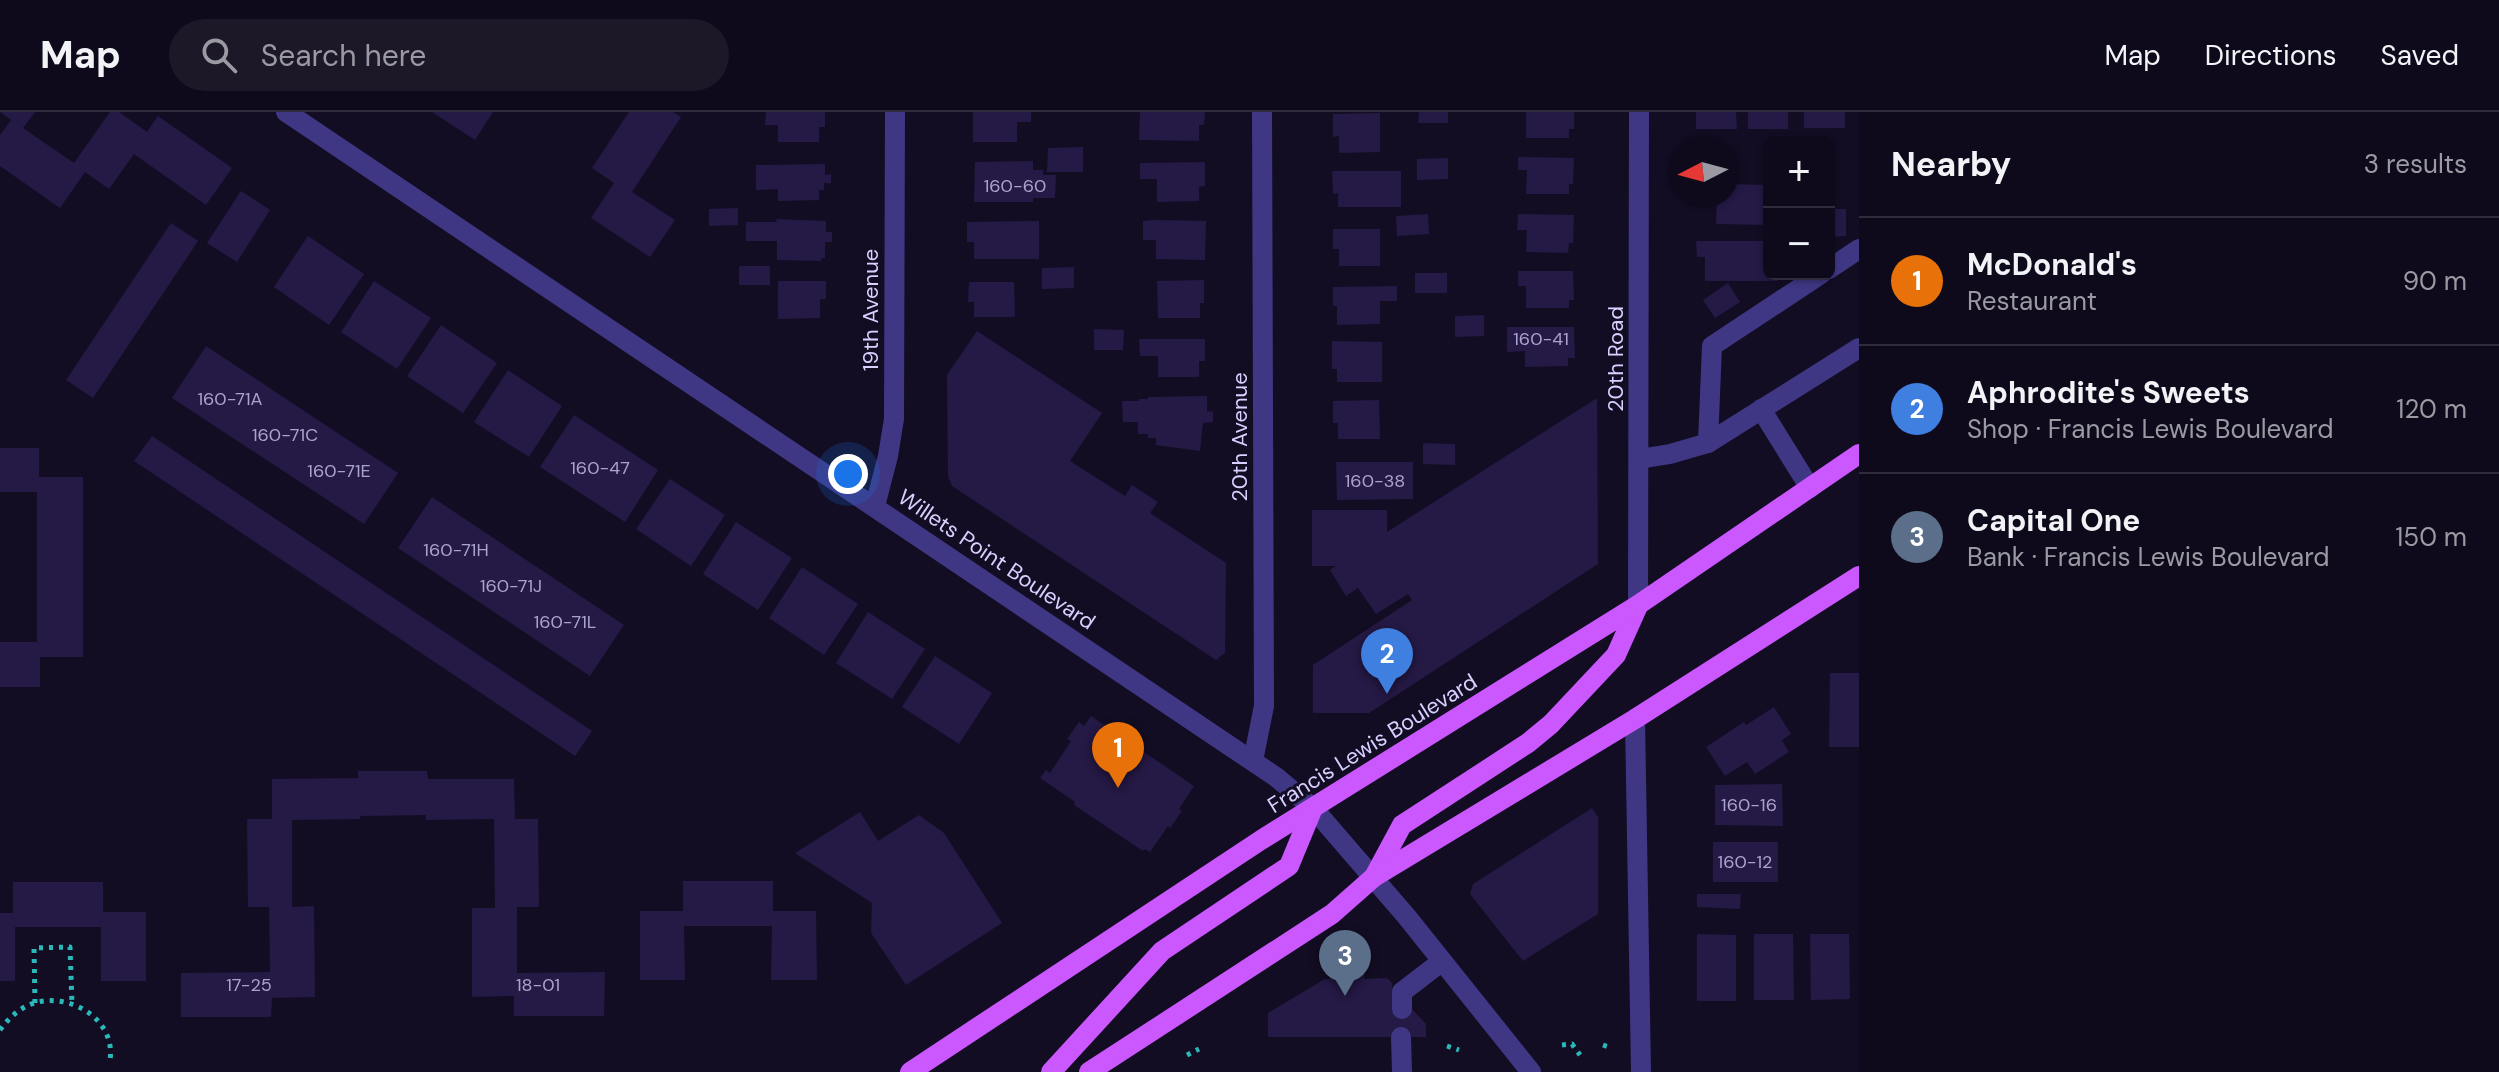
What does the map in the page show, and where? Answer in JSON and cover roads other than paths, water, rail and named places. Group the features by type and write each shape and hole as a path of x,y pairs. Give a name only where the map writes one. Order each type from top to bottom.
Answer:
{"main road":[{"name":"Francis Lewis Boulevard","path":"910,1072 1313,808 1638,605 1859,454"},
{"path":"1089,1072 1332,914 1374,877 1635,719 1859,576"},
{"path":"1374,877 1402,825 1528,743 1551,724 1616,655 1638,605"},
{"path":"1051,1072 1162,951 1289,866 1313,808"}],"street":[{"name":"Willets Point Boulevard","path":"286,112 1253,761 1313,808 1374,877 1531,1072"},
{"name":"19th Avenue","path":"875,506 894,419 895,112"},
{"name":"20th Avenue","path":"1253,761 1264,706 1262,112"},
{"name":"20th Road","path":"1638,605 1639,112"},
{"path":"1835,265 1859,249"},
{"path":"1708,443 1712,346 1812,280"},
{"path":"1639,459 1708,443 1859,348"},
{"path":"1761,409 1810,488"},
{"path":"1635,719 1641,1072"},
{"path":"1402,1009 1402,992 1441,962"},
{"path":"1401,1037 1402,1072"}],"place":[{"name":"Aphrodite's Sweets","path":"1387,694"},
{"name":"McDonald's","path":"1118,788"},
{"name":"Capital One","path":"1345,996"}]}
